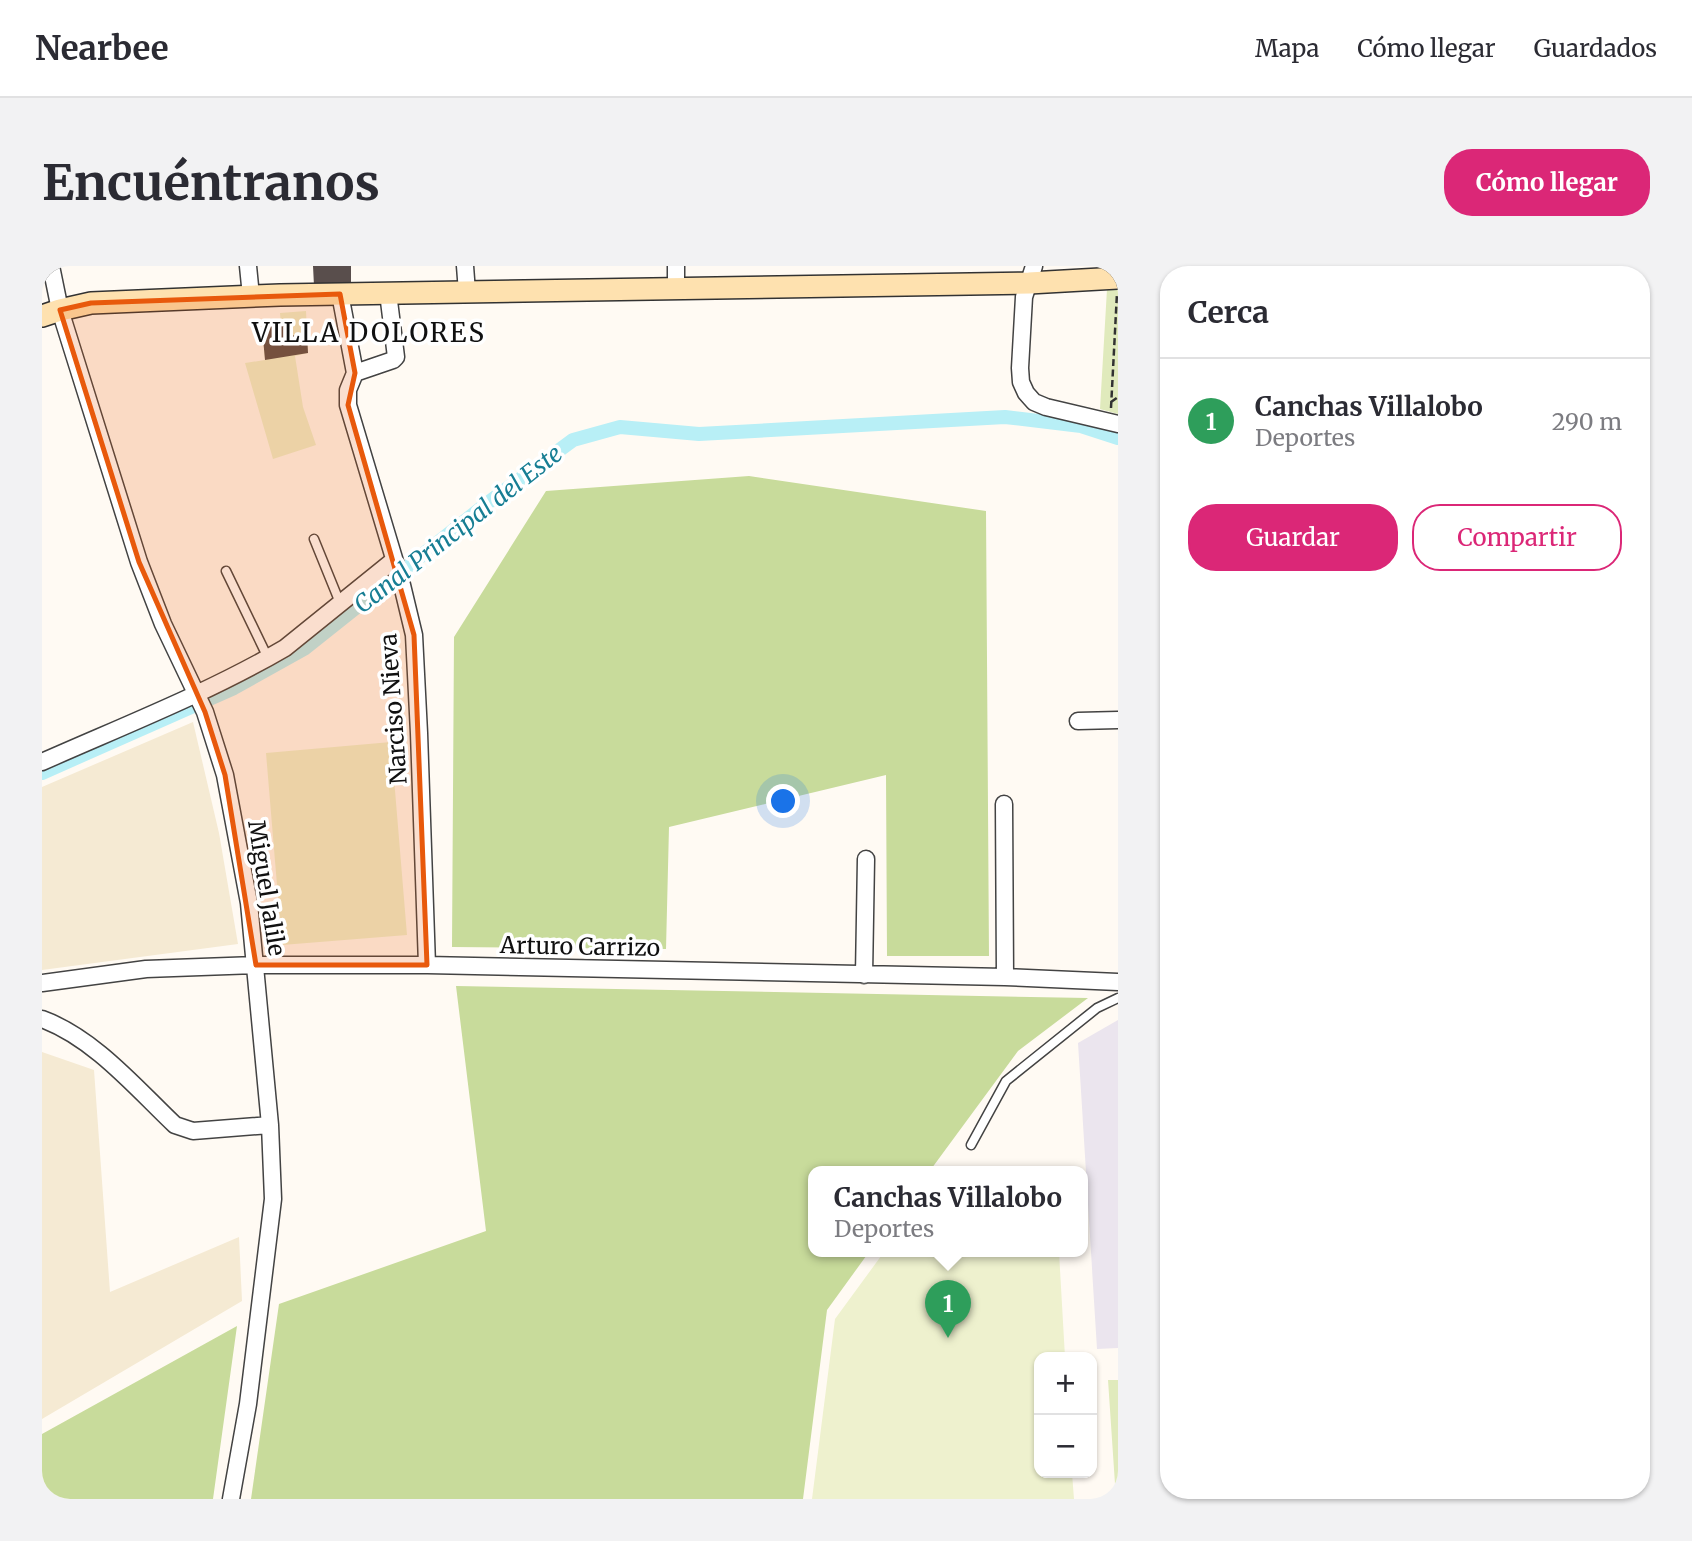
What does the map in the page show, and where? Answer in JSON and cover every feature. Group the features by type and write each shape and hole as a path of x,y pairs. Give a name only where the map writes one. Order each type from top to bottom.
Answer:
{"street":[{"name":"Miguel Jalile","path":"51,266 51,313 139,562 163,624 205,712 225,775 249,903 270,1125 273,1199 248,1404 231,1499"},
{"path":"248,266 251,296"},
{"path":"465,266 467,292"},
{"path":"676,266 676,289"},
{"path":"51,313 91,303 251,296 676,289 1031,274 1118,278"},
{"path":"1031,274 1024,298 1020,368 1021,382 1026,393 1034,402 1046,407 1114,423"},
{"path":"355,373 396,357 388,293"},
{"name":"Narciso Nieva","path":"340,294 355,373 348,390 348,405 402,585 414,635 427,965"},
{"path":"42,762 197,693 268,658 285,648 394,560"},
{"path":"1078,721 1118,720"},
{"path":"1004,804 1005,977"},
{"path":"864,975 866,859"},
{"name":"Arturo Carrizo","path":"42,983 146,969 256,965 427,965 1005,977 1118,982"},
{"path":"42,1019 86,1042 175,1125 193,1131 270,1125"}],"lane":[{"path":"314,539 340,603"},
{"path":"226,571 268,658"},
{"path":"971,1145 1006,1081 1097,1008 1118,998"}],"path":[{"path":"1114,423 1111,402 1118,278"},
{"path":"1111,402 1118,397"}],"highlighted area":[{"path":"340,294 355,373 348,405 414,635 427,965 256,965 225,775 205,712 139,562 60,310 91,303"}],"shaded area":[{"path":"193,722 219,833 238,944 42,970 42,787"},
{"path":"1118,1020 1118,1348 1097,1349 1088,1166 1086,1166 1078,1043"},
{"path":"42,1052 94,1070 110,1292 239,1237 242,1301 42,1419"}],"green space":[{"path":"1107,289 1118,289 1118,414 1100,409"},
{"path":"306,311 308,353 295,356 303,407 316,445 273,459 245,363 265,360 262,327 281,325 280,313"},
{"path":"749,476 986,511 989,956 887,956 886,775 669,827 666,949 452,947 454,637 546,491"},
{"path":"391,742 407,935 282,945 266,753"},
{"path":"456,986 1088,998 1018,1051 933,1166 808,1166 808,1257 865,1257 827,1310 803,1499 251,1499 279,1304 486,1231"},
{"path":"880,1257 1059,1257 1065,1352 1034,1352 1034,1478 1072,1478 1074,1499 812,1499 835,1319"},
{"path":"237,1326 213,1499 42,1499 42,1434"},
{"path":"1108,1380 1118,1380 1118,1499 1116,1499"}],"building":[{"path":"313,266 351,266 351,286 314,286"},
{"path":"284,324 285,337 307,333 308,353 265,360 262,327"}],"waterway":[{"name":"Canal Principal del Este","path":"42,773 234,688 304,649 485,505 573,440 620,427 699,434 1005,417 1081,426 1118,438"}],"place":[{"name":"Canchas Villalobo","path":"948,1338"}],"district":[{"name":"VILLA DOLORES","path":"369,332"}]}
